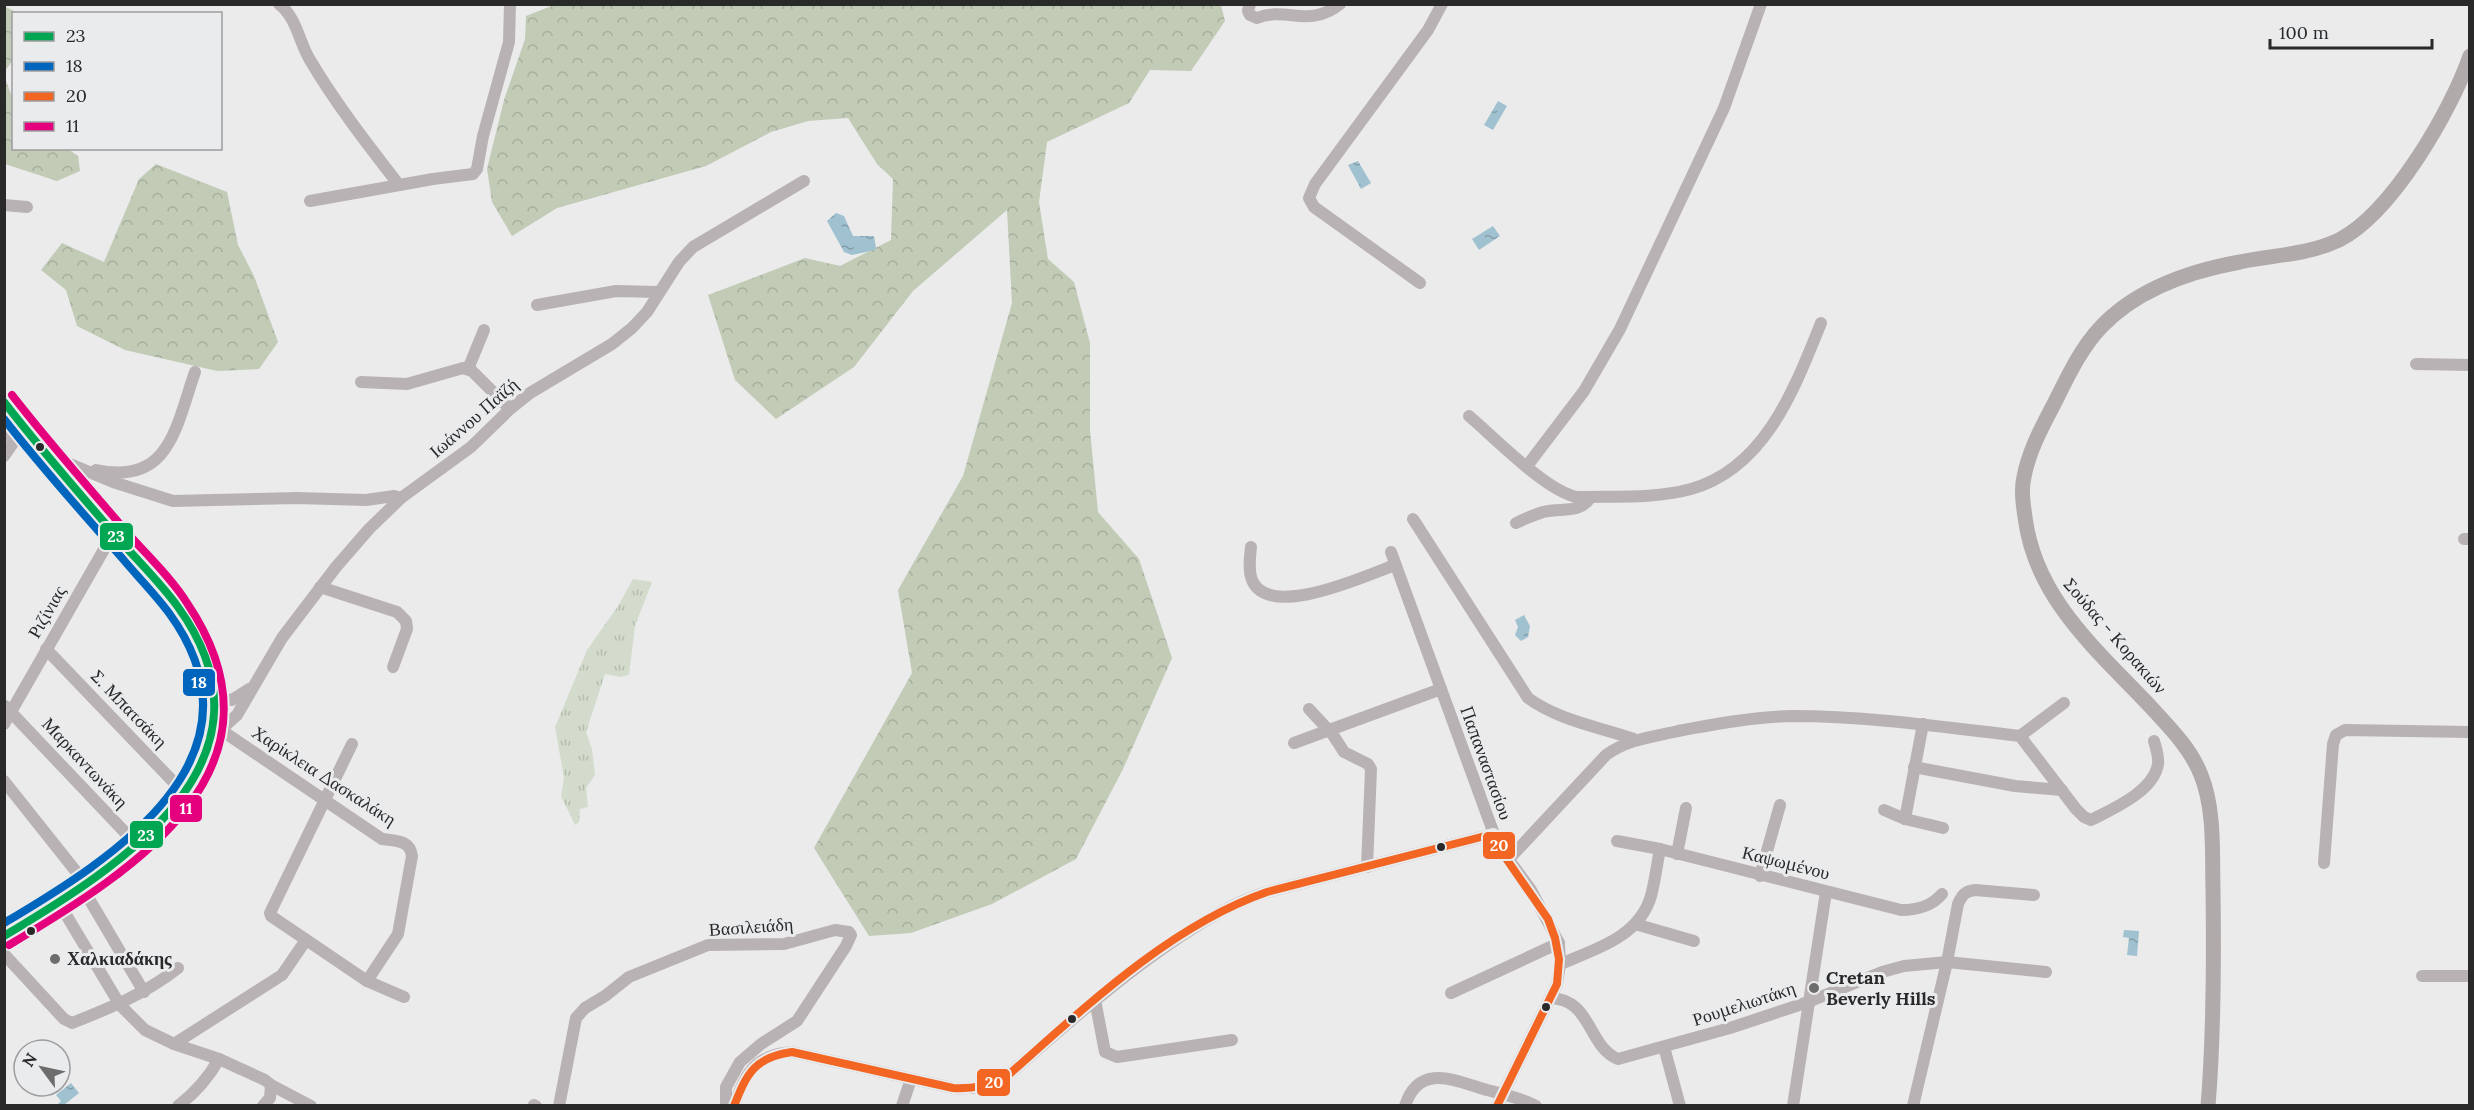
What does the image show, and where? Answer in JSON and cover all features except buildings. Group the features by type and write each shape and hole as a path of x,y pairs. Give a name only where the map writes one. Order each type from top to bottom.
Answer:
{"main road":[{"name":"Σούδας - Κορακιών","path":"2208,1106 2213,985 2213,906 2211,826 2206,792 2194,761 2177,736 2098,652 2063,610 2042,579 2027,535 2022,498 2024,476 2037,438 2065,382 2086,346 2108,321 2133,301 2168,283 2240,261 2283,256 2320,247 2351,233 2385,201 2419,155 2450,103 2462,79 2469,56"},
{"path":"4,401 40,448 150,573 190,626 208,666 214,698 215,730 199,768 167,818 138,846 59,903 4,936"}],"street":[{"path":"279,4 292,20 309,59 353,124 399,185"},
{"path":"310,201 452,176 471,176 476,172 483,136 509,42 510,4"},
{"path":"1250,4 1248,11 1250,15 1257,18 1275,13 1307,18 1328,12 1340,4"},
{"path":"1420,283 1314,207 1309,198 1315,184 1428,30 1442,4"},
{"path":"1527,466 1584,391 1620,329 1724,108 1761,4"},
{"name":"Ιωάννου Παϊζή","path":"215,730 232,719 239,711 282,638 320,587 354,545 401,498 471,447 510,409 546,382 623,336 647,312 679,262 700,241 804,181"},
{"path":"4,205 27,207"},
{"path":"537,305 616,291 659,292"},
{"path":"1469,416 1527,466 1568,496 1668,493 1691,489 1722,477 1741,461 1782,412 1821,323"},
{"path":"468,369 484,330"},
{"path":"2416,364 2469,365"},
{"path":"361,382 406,384 458,368 468,369 510,409"},
{"path":"78,466 107,472 133,472 157,460 169,444 195,372"},
{"path":"4,432 15,440 40,448 136,490 173,501 297,498 366,500 394,496 401,498"},
{"path":"4,456 15,440"},
{"path":"1516,523 1544,512 1577,508 1587,503 1591,497"},
{"path":"1413,519 1528,698 1557,714 1634,740"},
{"name":"Ριζίνιας","path":"4,724 8,708 46,649 114,532"},
{"path":"1251,547 1250,572 1254,585 1269,595 1280,597 1297,597 1395,565"},
{"name":"Παπαναστασίου","path":"1390,552 1493,834 1508,860 1531,890 1559,943 1560,964 1557,984 1500,1100"},
{"path":"320,587 403,616 408,629 393,667"},
{"name":"Σ. Μπατσάκη","path":"46,649 184,794"},
{"path":"214,698 232,700 252,686"},
{"path":"1294,743 1441,689"},
{"path":"232,700 239,711"},
{"path":"1508,860 1606,755 1617,746 1634,740 1715,724 1790,716 1923,724 2020,736 2064,703"},
{"name":"Μαρκαντωνάκη","path":"8,708 138,846"},
{"path":"1310,709 1330,731 1344,752 1368,764 1371,769 1367,867"},
{"path":"1905,819 1923,724"},
{"name":"Χαρίκλεια Δασκαλάκη","path":"215,730 382,839 405,843 411,849 412,856 398,934 367,981"},
{"path":"2324,863 2333,744 2336,735 2345,730 2469,732"},
{"path":"2020,736 2084,817 2091,820 2136,794 2148,784 2157,770 2159,760 2154,741"},
{"path":"351,744 270,913 367,981 404,997"},
{"path":"1914,767 2015,786 2062,790"},
{"path":"4,781 84,885 144,992"},
{"path":"1760,876 1780,805"},
{"path":"1677,854 1686,808"},
{"path":"1884,810 1905,819 1943,828"},
{"path":"734,1106 744,1076 754,1065 778,1053 792,1052 953,1088 974,1089 994,1084 1005,1078 1095,1000 1160,950 1230,905 1267,892 1493,834"},
{"name":"Καψωμένου","path":"1617,841 1660,849 1901,910 1914,910 1928,905 1938,900 1942,894"},
{"path":"1560,964 1606,944 1630,930 1645,911 1651,896 1660,849"},
{"path":"1913,1106 1947,963 1958,904 1962,895 1968,891 1975,891 2034,895"},
{"path":"1793,1106 1826,892"},
{"path":"59,903 120,1005 145,1030 265,1080 311,1106"},
{"path":"1635,924 1694,941"},
{"name":"Βασιλειάδη","path":"559,1106 576,1018 585,1008 629,977 708,945 784,944 835,930 849,932 851,935 846,946 796,1021 761,1044 740,1062 726,1087 726,1106"},
{"path":"174,1044 282,975 306,940"},
{"path":"1450,993 1559,943"},
{"path":"4,954 68,1022 72,1023 120,1005 144,992 178,968"},
{"name":"Ρουμελιωτάκη","path":"1550,998 1569,1001 1589,1022 1608,1055 1625,1059 1808,1002 1881,972 1924,963 2046,972"},
{"path":"2422,975 2469,976"},
{"path":"1095,1000 1105,1052 1110,1056 1117,1057 1232,1040"},
{"path":"1664,1047 1680,1106"},
{"path":"178,1106 211,1072 219,1059"},
{"path":"1405,1106 1408,1094 1416,1085 1436,1078 1451,1079 1500,1100 1536,1106"},
{"path":"902,1106 911,1079"},
{"path":"263,1106 270,1098 271,1085"}],"green space":[{"path":"554,5 1221,5 1225,21 1191,71 1150,70 1129,103 1047,142 1039,202 1048,259 1074,282 1090,343 1090,430 1098,512 1139,559 1172,658 1123,769 1076,859 992,904 911,933 869,936 814,848 912,673 898,590 963,476 1012,303 1007,210 913,291 854,367 776,419 735,380 708,295 805,258 840,266 891,240 893,179 877,164 848,118 808,121 771,132 706,166 557,208 512,236 492,202 487,169 504,100 525,39 526,16"},
{"path":"4,6 16,12 12,12 12,61 5,71"},
{"path":"4,76 12,96 12,150 69,150 78,156 80,171 57,181 5,164"},
{"path":"156,164 227,192 238,245 254,276 278,342 259,369 217,371 125,350 77,326 66,290 41,270 62,243 104,262 139,179"},
{"path":"633,579 652,582 635,626 629,675 620,677 605,674 586,732 592,749 595,775 586,788 588,807 580,809 579,822 575,825 561,796 564,778 555,727 587,650 618,606"}],"water":[{"path":"1498,101 1507,106 1493,130 1484,125"},
{"path":"1358,161 1371,183 1361,189 1348,165"},
{"path":"836,213 844,216 853,236 874,236 875,250 852,255 844,252 827,221"},
{"path":"1493,226 1500,236 1479,250 1472,239"},
{"path":"1524,615 1530,626 1528,637 1521,641 1515,635 1518,627 1515,620"},
{"path":"2124,930 2139,931 2137,956 2127,955 2129,938 2123,937"},
{"path":"72,1084 79,1093 64,1105 57,1105 61,1101 58,1098 72,1098"}],"transit line":[{"name":"11","path":"9,945 106,883 150,847 187,808 213,764 224,716 216,662 187,603 168,577 131,537 12,395"},
{"name":"23","path":"4,402 178,607 207,662 214,714 203,760 176,803 140,842 96,877 4,936"},
{"name":"18","path":"4,419 169,613 197,665 203,713 192,757 167,798 132,834 91,867 4,923"},
{"name":"20","path":"734,1106 743,1084 754,1068 769,1058 792,1052 953,1088 992,1083 1005,1078 1128,972 1161,948 1231,907 1267,892 1493,834 1503,854 1548,919 1559,959 1557,984 1497,1106"}],"place":[{"name":"Χαλκιαδάκης","path":"55,959"},
{"name":"Cretan Beverly Hills","path":"1814,988"}]}
